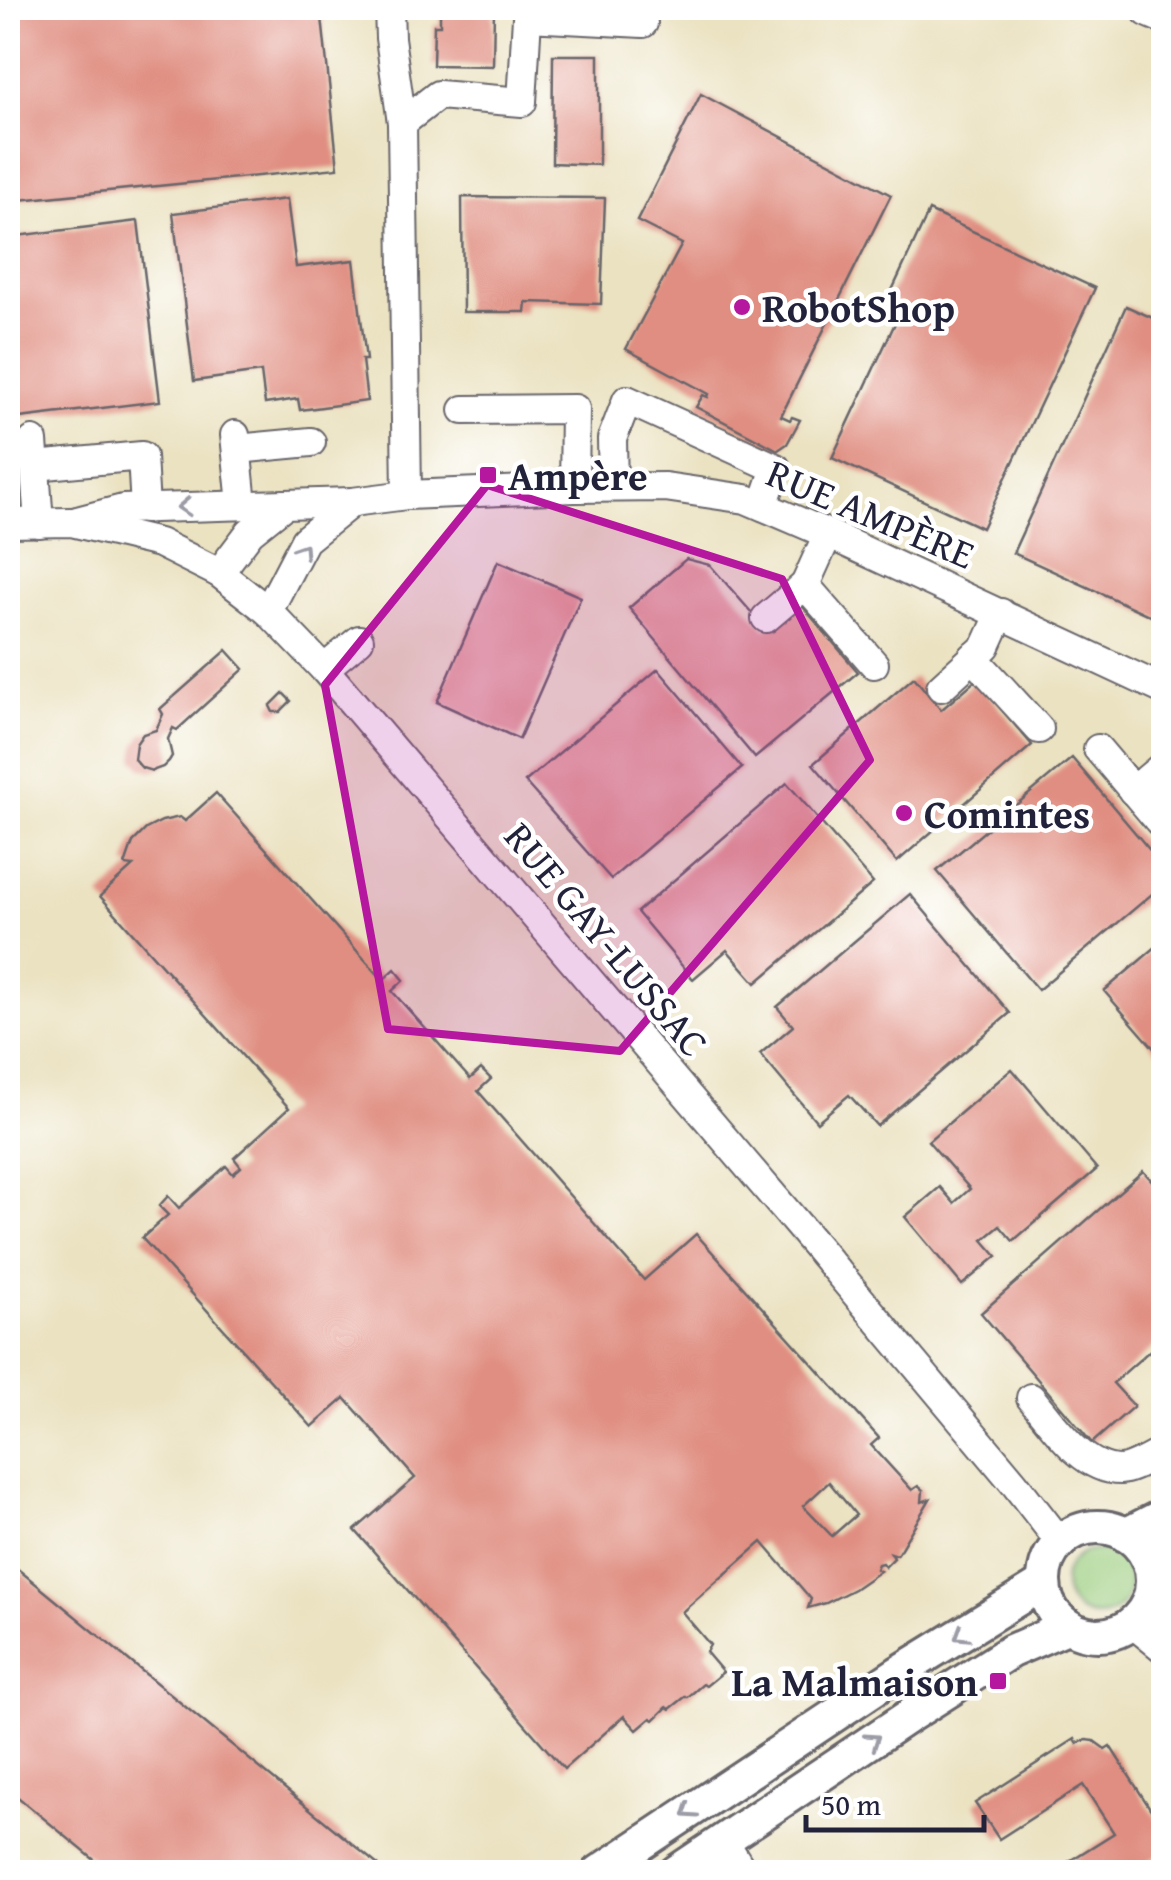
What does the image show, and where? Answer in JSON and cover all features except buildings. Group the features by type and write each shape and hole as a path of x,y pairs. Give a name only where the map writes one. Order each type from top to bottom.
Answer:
{"highway":[{"path":"1150,8 1164,14"}],"main road":[{"path":"1125,1535 1164,1515"},
{"path":"1098,1527 1125,1535 1158,1574 1145,1607 1132,1624 1112,1633 1082,1633 1057,1617 1049,1605 1044,1584 1046,1564 1060,1542 1084,1529 1098,1527"},
{"path":"599,1872 898,1673 1044,1584"},
{"path":"676,1872 1011,1651 1069,1626"}],"street":[{"path":"389,8 402,124 407,495"},
{"path":"402,124 438,94 522,102 528,17 643,24"},
{"path":"613,487 612,439 627,400 776,468 763,506"},
{"path":"464,410 575,408 574,488"},
{"path":"242,504 236,442 311,442"},
{"path":"39,522 34,453 142,456 144,509"},
{"name":"RUE AMPÈRE","path":"71,522 123,509 665,486 746,499 1164,690"},
{"path":"268,612 304,540 352,502"},
{"path":"218,572 250,532 285,504"},
{"name":"RUE GAY-LUSSAC","path":"8,522 71,522 158,543 218,572 268,612 324,670 815,1245 1060,1542"},
{"path":"766,618 805,585 828,534"},
{"path":"805,585 874,664"},
{"path":"941,687 986,646 1002,614"},
{"path":"324,670 360,640"},
{"path":"974,658 1039,729"},
{"path":"1098,749 1164,827"},
{"path":"1133,791 1164,765"},
{"path":"1031,1398 1082,1456 1098,1466 1124,1470 1164,1451"},
{"path":"1132,1624 1164,1649"},
{"path":"724,1841 744,1872"}],"highlighted area":[{"path":"487,485 782,579 870,760 620,1051 388,1029 325,685"}],"green space":[{"path":"1097,1550 1120,1560 1130,1583 1120,1606 1097,1616 1074,1606 1064,1583 1074,1560"}],"place":[{"name":"RobotShop","path":"742,307"},
{"name":"Ampère","path":"488,475"},
{"name":"Comintes","path":"904,813"},
{"name":"La Malmaison","path":"998,1681"}]}
